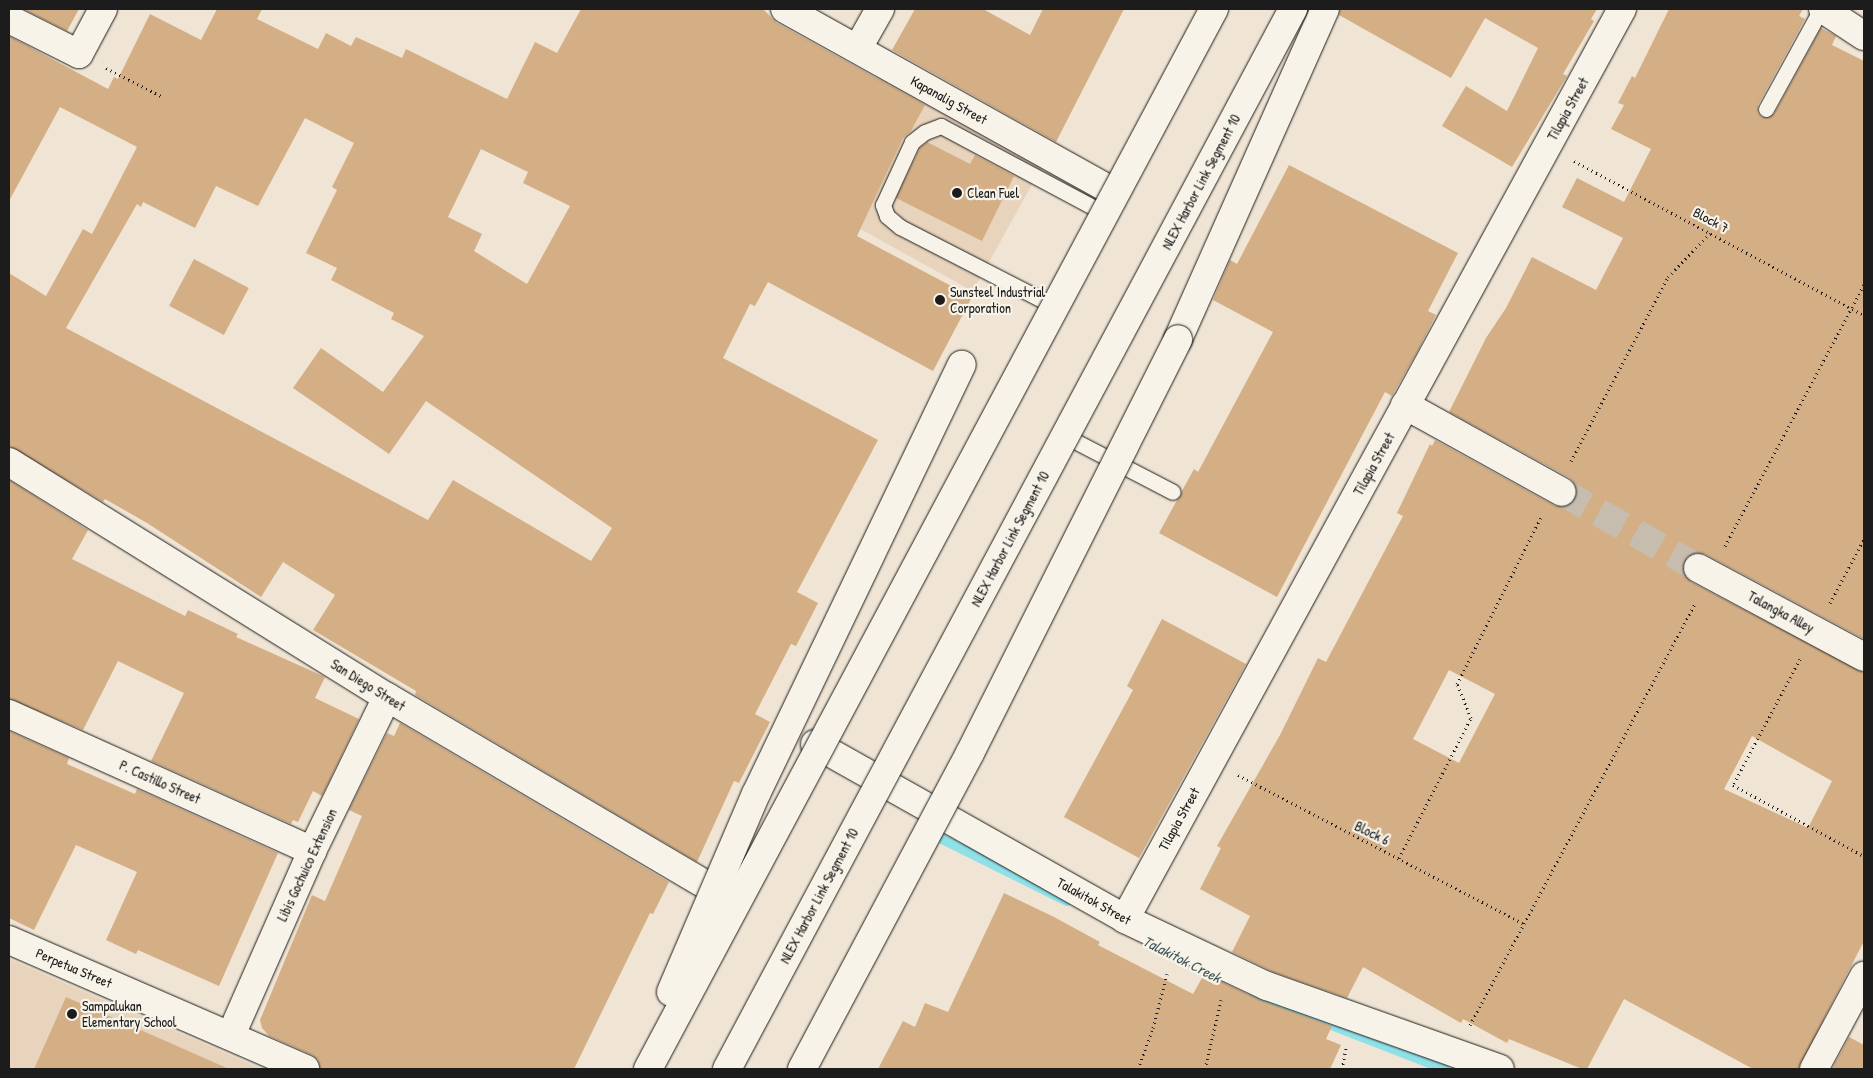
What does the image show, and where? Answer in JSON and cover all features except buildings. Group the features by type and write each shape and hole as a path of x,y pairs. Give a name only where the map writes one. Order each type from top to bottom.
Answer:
{"main road":[{"path":"9,19 79,54 103,9"},
{"name":"Kapanalig Street","path":"785,9 858,48 1015,151 1107,202"},
{"path":"858,48 880,9"},
{"path":"648,1069 1214,9"},
{"name":"NLEX Harbor Link Segment 10","path":"727,1069 1294,9"},
{"path":"802,1069 970,753 1178,339 1325,9"},
{"name":"Tilapia Street","path":"1125,919 1622,9"},
{"path":"1822,9 1864,36"},
{"path":"638,1069 756,794 962,365"},
{"path":"1406,406 1562,492"},
{"name":"San Diego Street","path":"9,462 387,698 731,900"},
{"name":"Talangka Alley","path":"1704,571 1864,657"},
{"name":"Libis Gochuico Extension","path":"231,1035 312,851 387,698"},
{"name":"P. Castillo Street","path":"9,714 312,851"},
{"name":"Talakitok Street","path":"815,744 1125,919 1228,968 1267,986 1454,1062 1500,1069"},
{"name":"Perpetua Street","path":"11,945 231,1035 304,1069"},
{"path":"1814,1069 1864,976"}],"lane":[{"path":"1766,109 1822,9"},
{"path":"1015,151 941,126 925,132 912,142 883,205 887,216 900,227 1052,306"},
{"path":"1076,441 1173,492"}],"path":[{"path":"79,54 160,96"},
{"name":"Block 7","path":"1547,147 1864,315"},
{"path":"1454,1062 1704,571 1864,284"},
{"path":"1864,539 1733,786 1864,856"},
{"path":"1399,858 1471,718"},
{"name":"Block 6","path":"1211,761 1524,924"},
{"path":"1138,1069 1153,1028 1175,942"},
{"path":"1205,1069 1228,968"}],"shaded area":[{"path":"880,73 1044,164 973,291 809,201"},
{"name":"Sampalukan Elementary School","path":"9,959 262,1069 9,1069"}],"waterway":[{"name":"Talakitok Creek","path":"928,832 1067,901"},
{"name":"Talakitok Creek","path":"1254,995 1445,1069"}],"tunnel":[{"path":"1562,492 1698,568"}],"place":[{"name":"Clean Fuel","path":"957,193"},
{"name":"Sunsteel Industrial Corporation","path":"940,300"},
{"name":"Sampalukan Elementary School","path":"72,1014"}]}
